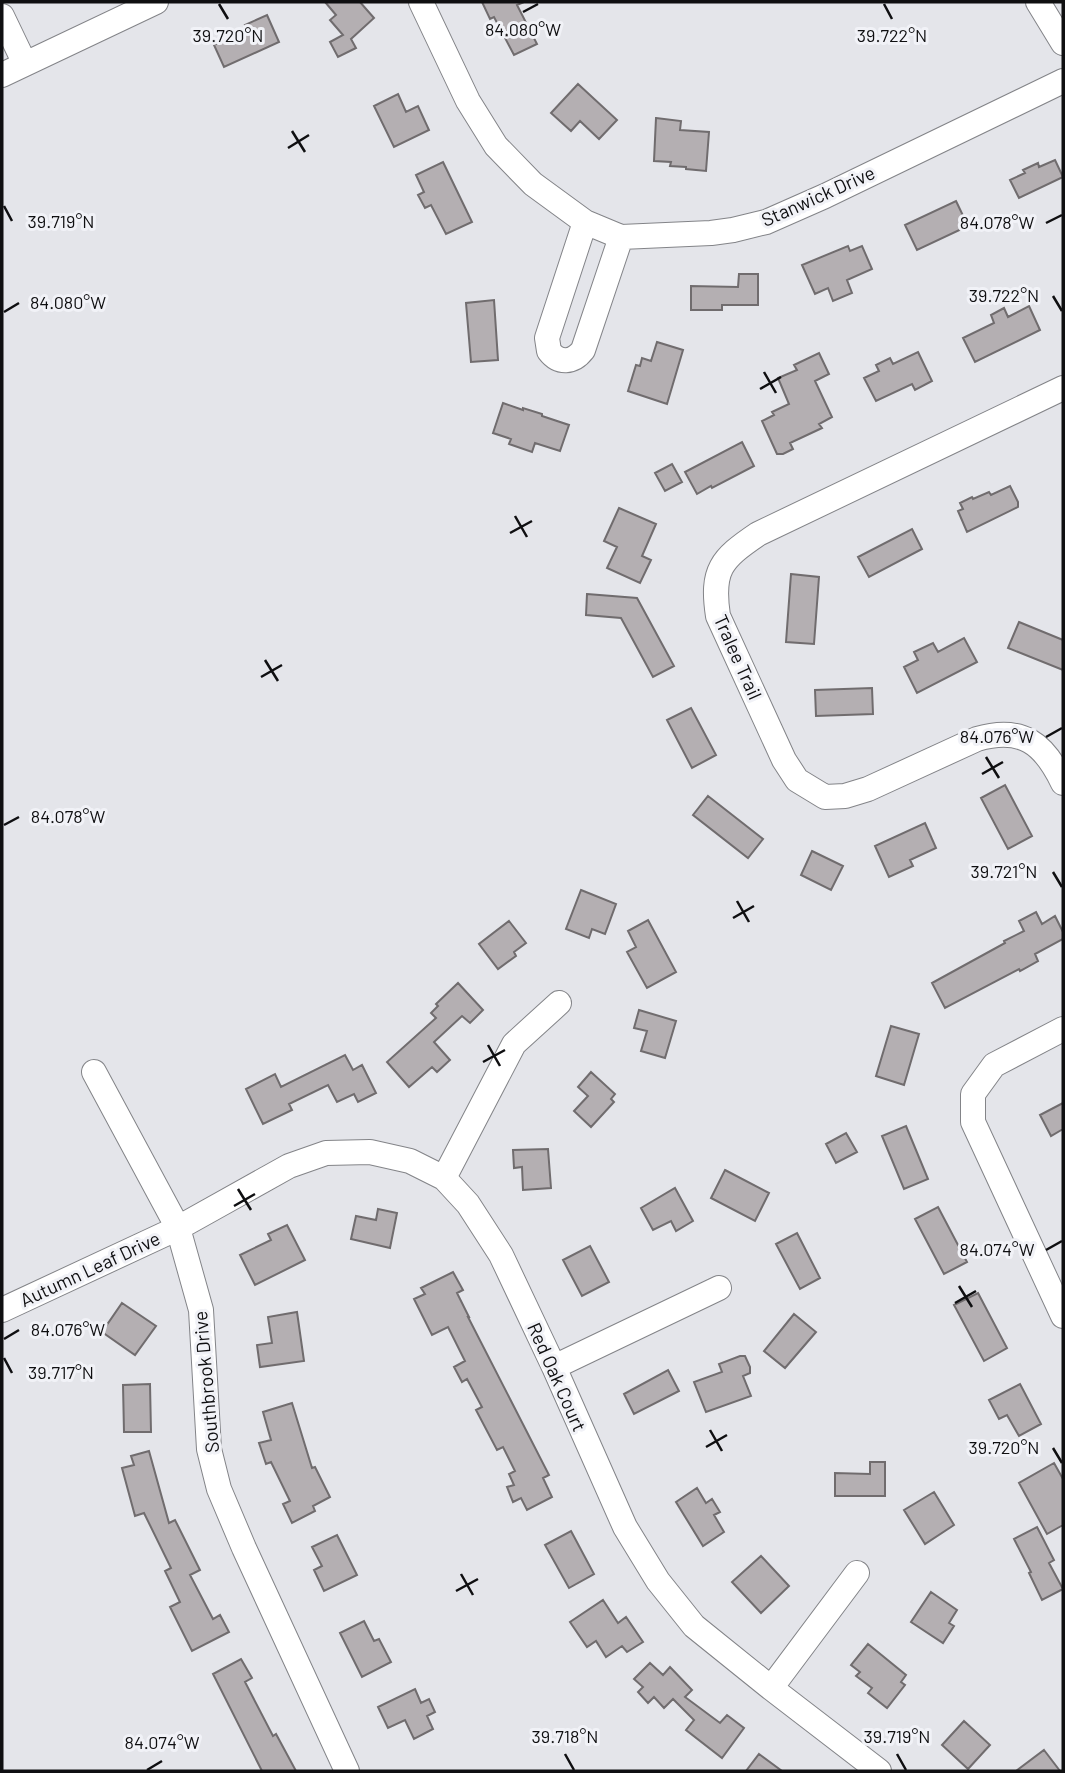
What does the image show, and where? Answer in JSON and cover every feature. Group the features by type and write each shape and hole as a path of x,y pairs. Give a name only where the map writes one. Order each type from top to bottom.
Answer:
{"street":[{"path":"2,75 156,2"},
{"name":"Stanwick Drive","path":"421,2 468,101 496,146 533,184 585,222 621,237 711,233 766,222 1063,80"},
{"path":"1038,2 1063,43"},
{"path":"2,16 25,64"},
{"path":"585,222 547,338 549,351 559,360 573,360 583,350 621,237"},
{"name":"Tralee Trail","path":"1063,388 758,534 736,548 719,570 714,593 718,615 784,760 797,780 825,797 845,796 868,789 977,739 1005,734 1030,741 1049,757 1063,783"},
{"path":"444,1178 514,1044 559,1003"},
{"path":"1063,1029 994,1065 973,1094 973,1122 1063,1316"},
{"name":"Southbrook Drive","path":"94,1072 178,1228 201,1310 209,1449 219,1489 347,1771"},
{"name":"Red Oak Court","path":"178,1228 289,1166 327,1153 370,1152 410,1161 444,1178 468,1204 501,1255 625,1527 658,1581 694,1626 879,1771"},
{"name":"Autumn Leaf Drive","path":"2,1310 178,1228"},
{"path":"554,1367 719,1288"},
{"path":"771,1688 857,1573"}],"building":[{"path":"325,2 360,2 374,18 351,39 356,48 338,57 330,42 343,35 330,20 336,15"},
{"path":"482,2 524,2 517,5 537,44 514,55 494,17 490,19"},
{"path":"267,15 279,42 224,67 214,45 247,29 245,25"},
{"path":"578,84 617,120 599,139 580,121 571,131 551,113"},
{"path":"398,94 406,112 418,106 429,130 394,147 374,106"},
{"path":"656,118 681,121 680,130 709,132 706,171 670,166 671,162 654,161"},
{"path":"1055,160 1063,177 1019,198 1010,180 1038,163 1039,167"},
{"path":"443,162 472,222 446,234 431,205 425,208 418,195 424,192 416,175"},
{"path":"956,201 968,226 917,250 905,225"},
{"path":"848,246 850,251 862,246 872,269 847,280 852,293 833,301 828,288 815,294 802,265"},
{"path":"739,274 758,274 758,305 722,305 722,310 691,310 691,286 738,287"},
{"path":"494,300 498,360 471,362 466,303"},
{"path":"1029,306 1040,330 975,362 963,338 994,323 991,315 1004,308 1008,317"},
{"path":"657,342 683,350 667,404 628,391 636,365 640,366 642,358 651,361"},
{"path":"918,352 932,381 915,390 912,384 876,401 864,378 879,371 876,365 890,358 893,364"},
{"path":"819,353 829,374 815,381 832,417 819,424 822,428 790,443 793,449 777,454 762,421 774,415 772,412 789,404 778,378 797,370 794,365"},
{"path":"503,403 569,425 560,451 535,443 532,452 509,444 511,439 493,433"},
{"path":"742,442 754,466 697,494 685,472"},
{"path":"672,464 682,482 665,491 655,473"},
{"path":"1010,486 1018,507 967,532 958,511 963,509 960,503 989,492 991,495"},
{"path":"619,508 656,524 642,556 651,560 640,583 607,568 617,547 604,541"},
{"path":"912,529 922,549 869,577 858,557"},
{"path":"791,574 819,577 814,644 786,642"},
{"path":"587,594 637,598 674,666 653,677 621,618 586,615"},
{"path":"1019,622 1063,640 1063,670 1008,648"},
{"path":"964,638 977,662 917,693 904,667 918,660 914,652 933,643 938,652"},
{"path":"872,688 873,714 816,716 815,690"},
{"path":"691,708 716,755 692,768 667,720"},
{"path":"1005,785 1032,836 1008,849 981,798"},
{"path":"708,796 763,839 748,858 693,815"},
{"path":"925,823 936,848 910,860 913,866 889,877 875,846"},
{"path":"812,851 843,866 831,890 801,875"},
{"path":"581,890 616,904 605,934 592,929 589,938 566,929"},
{"path":"1036,912 1042,924 1055,916 1063,932 1063,939 1035,954 1038,961 945,1008 932,983 1024,931 1019,921"},
{"path":"648,920 676,972 647,988 627,952 636,947 628,931"},
{"path":"509,921 526,943 514,952 516,956 498,969 479,944"},
{"path":"458,983 483,1010 470,1023 462,1016 434,1042 450,1060 437,1072 432,1067 409,1087 387,1062 436,1018 431,1013 438,1006 436,1004"},
{"path":"639,1010 676,1021 665,1058 641,1051 647,1031 634,1028"},
{"path":"891,1026 919,1034 904,1085 876,1076"},
{"path":"345,1055 353,1070 362,1065 376,1093 358,1102 354,1094 337,1102 328,1085 289,1104 292,1110 263,1124 246,1089 275,1074 281,1087"},
{"path":"591,1072 615,1094 611,1099 614,1102 591,1127 574,1111 588,1096 578,1087"},
{"path":"1063,1103 1063,1129 1051,1136 1040,1115"},
{"path":"906,1126 928,1179 904,1189 882,1136"},
{"path":"846,1133 857,1152 836,1163 826,1144"},
{"path":"548,1149 551,1188 523,1190 522,1167 514,1168 513,1150"},
{"path":"725,1170 769,1193 755,1221 711,1198"},
{"path":"675,1188 693,1221 676,1231 671,1221 653,1230 641,1208"},
{"path":"938,1207 967,1262 944,1274 915,1219"},
{"path":"378,1209 397,1213 390,1248 351,1239 356,1216 376,1220"},
{"path":"287,1225 305,1260 255,1285 240,1255 271,1240 268,1234"},
{"path":"797,1233 820,1278 800,1289 776,1244"},
{"path":"590,1246 609,1282 582,1296 563,1260"},
{"path":"453,1272 463,1290 457,1293 468,1317 549,1475 543,1478 552,1497 527,1510 521,1498 513,1502 507,1487 514,1485 509,1474 515,1471 503,1447 497,1450 476,1410 482,1407 467,1379 462,1382 454,1367 465,1361 448,1327 432,1335 414,1299 425,1294 421,1288"},
{"path":"978,1293 1007,1348 984,1361 954,1305"},
{"path":"122,1303 156,1326 135,1355 102,1332"},
{"path":"297,1312 304,1361 260,1367 257,1345 272,1343 268,1317"},
{"path":"794,1314 816,1332 785,1368 764,1351"},
{"path":"745,1356 750,1367 750,1373 743,1376 751,1396 706,1412 694,1382 722,1372 719,1364"},
{"path":"668,1370 679,1391 634,1414 624,1394"},
{"path":"150,1384 151,1432 124,1432 123,1385"},
{"path":"1020,1384 1041,1424 1019,1436 1007,1415 999,1419 989,1400"},
{"path":"292,1403 312,1468 315,1467 330,1497 313,1506 315,1511 292,1523 283,1504 290,1501 271,1462 266,1464 259,1443 271,1440 263,1412"},
{"path":"149,1451 169,1523 175,1520 200,1570 190,1575 213,1619 220,1615 229,1632 192,1651 170,1607 180,1602 165,1571 171,1568 144,1513 135,1516 122,1468 134,1465 131,1456"},
{"path":"870,1462 885,1462 885,1496 835,1496 835,1473 870,1474"},
{"path":"1054,1463 1063,1479 1063,1525 1047,1534 1019,1483"},
{"path":"697,1488 706,1503 712,1499 720,1512 714,1515 724,1532 703,1546 676,1502"},
{"path":"934,1492 954,1525 925,1544 904,1510"},
{"path":"1037,1527 1054,1560 1049,1563 1063,1589 1042,1600 1014,1539"},
{"path":"571,1531 594,1574 569,1588 545,1545"},
{"path":"337,1535 357,1575 324,1591 314,1570 322,1566 312,1547"},
{"path":"761,1556 789,1586 761,1613 732,1582"},
{"path":"931,1592 957,1610 949,1623 954,1626 943,1643 911,1622"},
{"path":"603,1600 618,1623 626,1617 643,1642 627,1652 622,1646 606,1657 596,1641 587,1647 570,1622"},
{"path":"364,1621 374,1641 379,1639 391,1662 362,1677 340,1633"},
{"path":"868,1644 906,1675 901,1682 905,1685 887,1708 868,1693 872,1688 856,1676 860,1672 851,1665"},
{"path":"241,1659 252,1678 245,1682 273,1736 276,1734 296,1771 262,1771 213,1674"},
{"path":"650,1663 663,1675 670,1667 692,1690 685,1697 720,1723 727,1715 744,1728 722,1758 686,1730 694,1720 673,1699 664,1708 654,1697 648,1703 638,1692 643,1687 634,1679"},
{"path":"415,1689 421,1703 429,1699 435,1712 427,1716 433,1729 414,1739 405,1720 388,1728 378,1707"},
{"path":"964,1721 990,1745 968,1769 942,1745"},
{"path":"1044,1750 1060,1771 1016,1771"},
{"path":"759,1754 782,1771 746,1771"}]}
